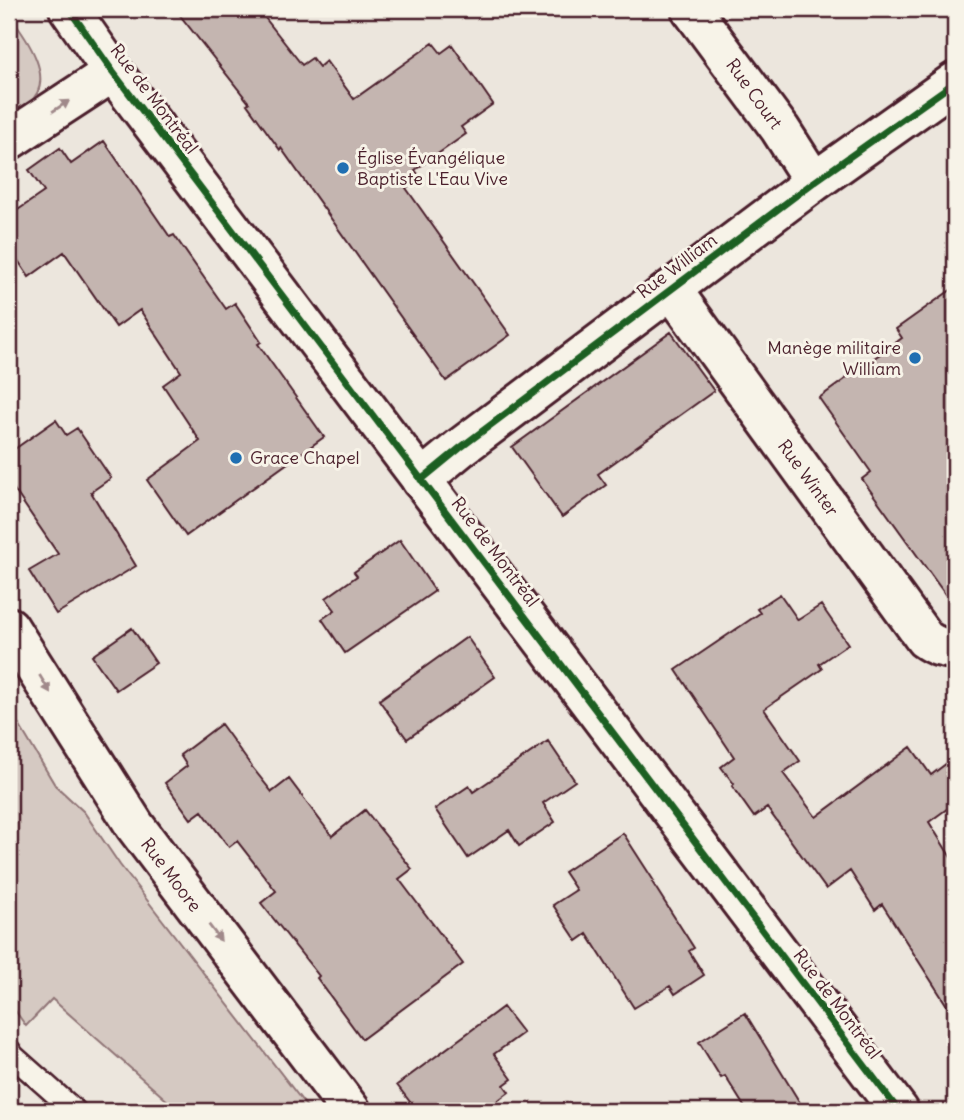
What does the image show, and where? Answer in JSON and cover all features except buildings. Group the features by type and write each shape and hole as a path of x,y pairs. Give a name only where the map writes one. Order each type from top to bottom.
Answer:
{"street":[{"name":"Rue de Montréal","path":"69,9 113,72 899,1111"},
{"name":"Rue Court","path":"691,9 780,130 814,183"},
{"path":"9,140 113,72"},
{"name":"Rue William","path":"421,480 814,183 955,82"},
{"name":"Rue Winter","path":"672,290 925,639 934,646 955,648"},
{"name":"Rue Moore","path":"9,627 135,826 351,1111"}],"lane":[{"path":"9,1050 75,1111"}],"shaded area":[{"path":"9,15 36,59 40,83 28,104 9,116"},
{"path":"9,708 55,785 84,812 120,865 310,1111 179,1111 52,999 26,1026 9,1002"}],"cycle path":[{"path":"69,9 113,72 899,1111"},
{"path":"421,480 814,182 955,82"}],"place":[{"name":"Église Évangélique Baptiste L'Eau Vive","path":"343,168"},
{"name":"Manège militaire William","path":"915,358"},
{"name":"Grace Chapel","path":"236,458"}]}
